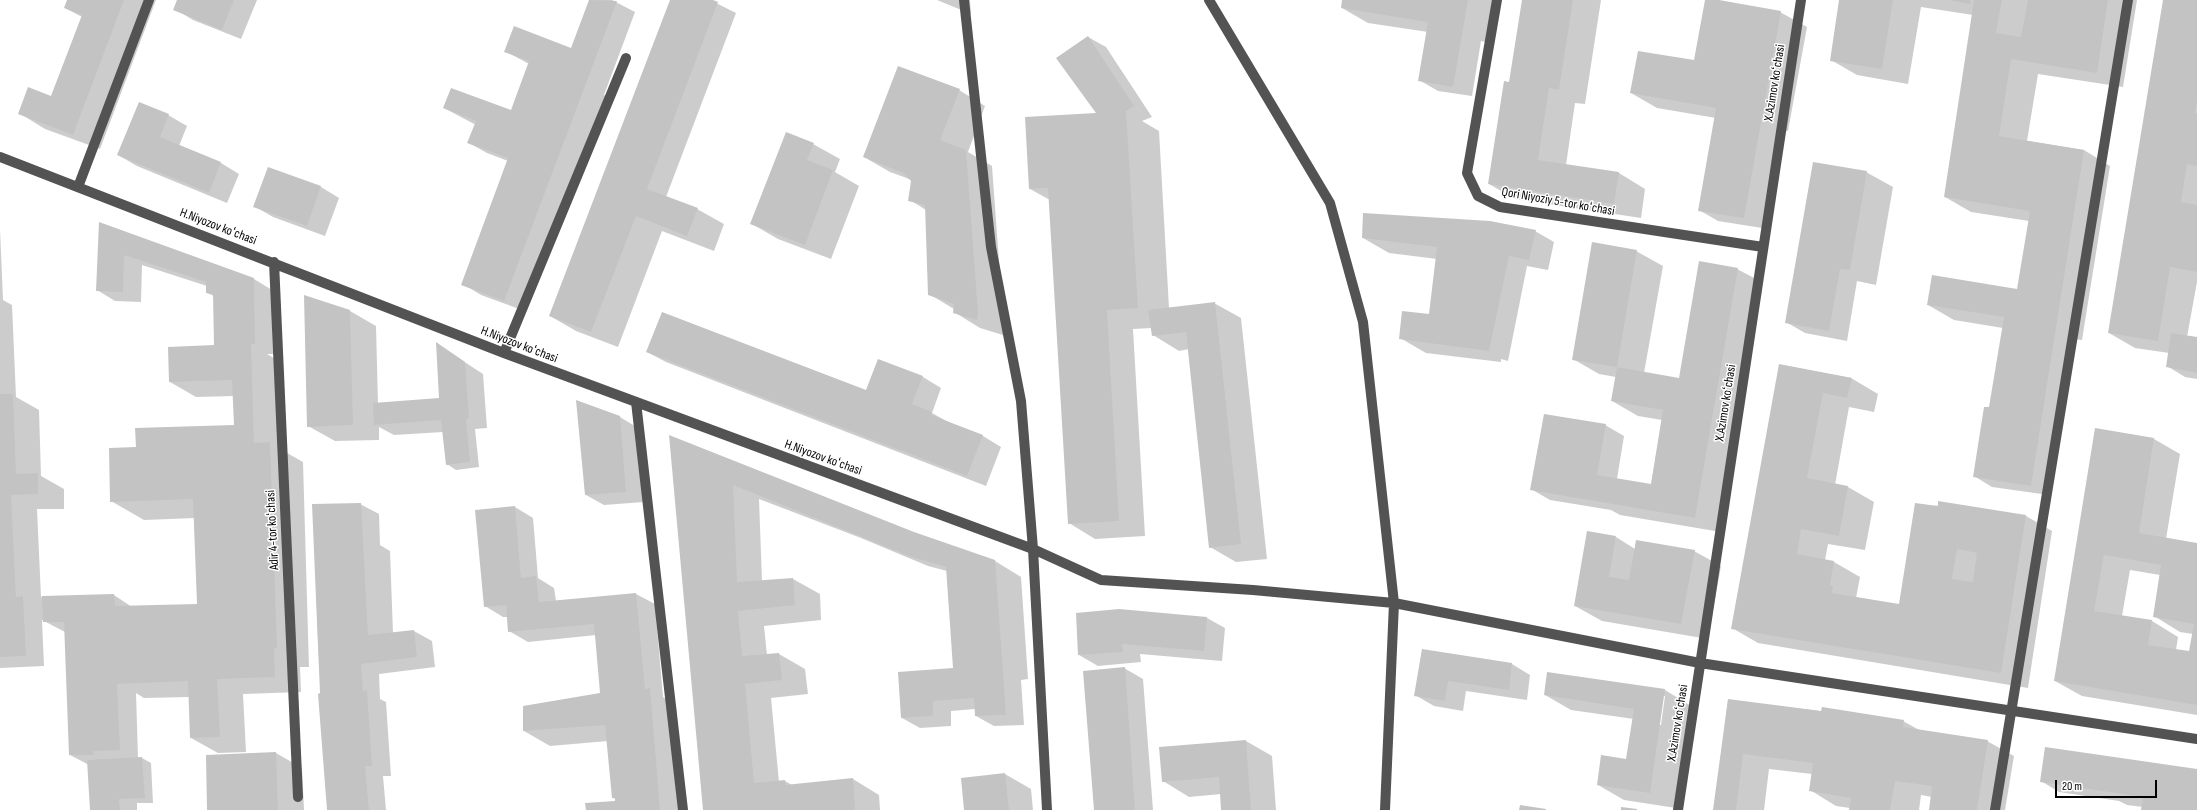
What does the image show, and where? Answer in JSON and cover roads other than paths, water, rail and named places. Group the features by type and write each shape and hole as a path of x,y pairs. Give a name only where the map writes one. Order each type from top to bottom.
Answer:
{"street":[{"path":"78,187 149,0"},
{"path":"964,0 991,247 1021,401 1033,549 1047,810"},
{"path":"1209,0 1330,203 1363,322 1394,603 1385,810"},
{"name":"Qori Niyoziy 5-tor koʻchasi","path":"1497,0 1467,173 1478,196 1500,207 1763,247"},
{"name":"X.Azimov koʻchasi","path":"1678,810 1801,0"},
{"path":"1995,810 2010,711 2128,0"},
{"path":"504,353 626,58"},
{"name":"H.Niyozov koʻchasi","path":"0,156 504,353 1033,549 1101,580 1253,590 1394,603 1700,663 2197,739"},
{"name":"Adir 4-tor koʻchasi","path":"274,262 298,797"},
{"path":"636,402 684,810"}]}
